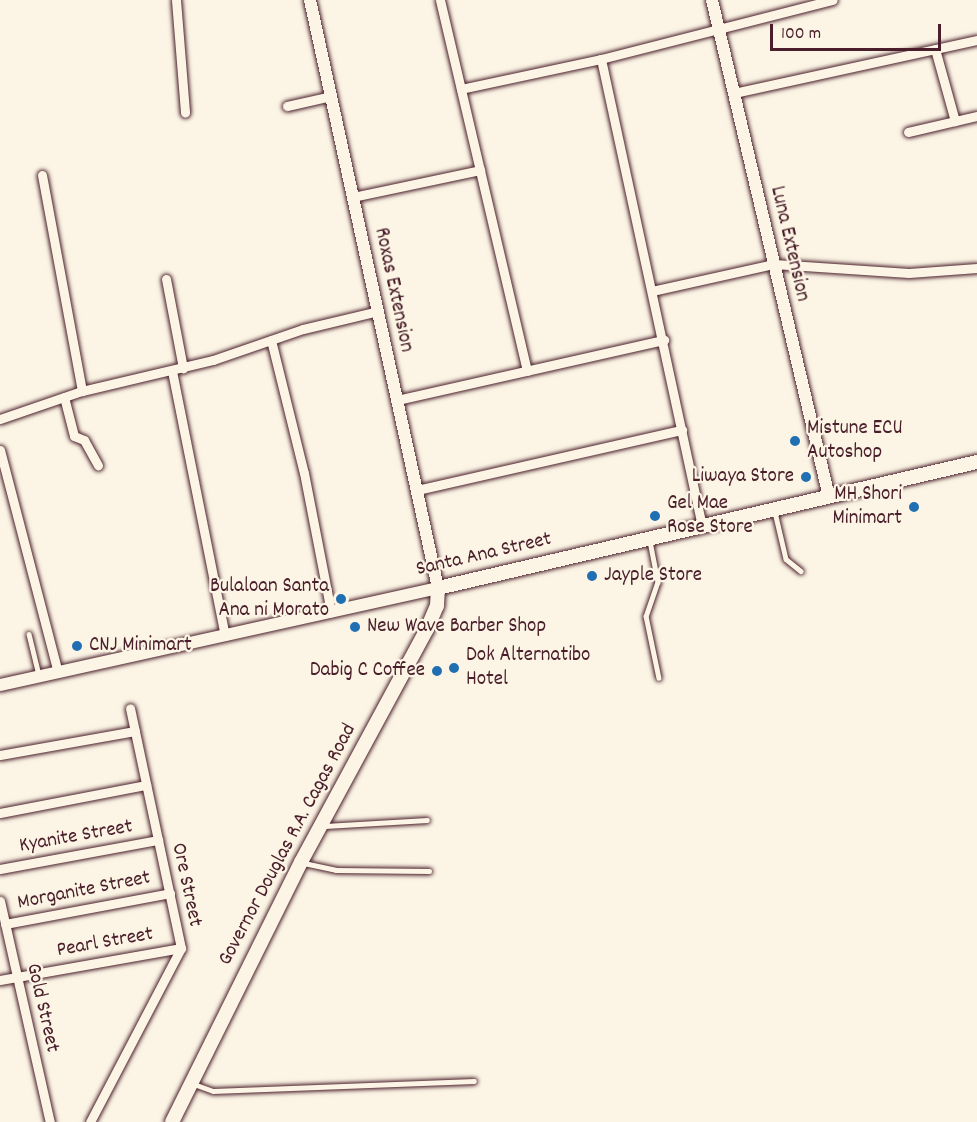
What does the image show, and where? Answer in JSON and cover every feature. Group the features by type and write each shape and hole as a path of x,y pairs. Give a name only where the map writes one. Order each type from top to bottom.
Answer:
{"main road":[{"name":"Roxas Extension","path":"310,0 438,588"},
{"name":"Luna Extension","path":"712,0 829,497"},
{"name":"Santa Ana Street","path":"0,684 438,588 977,462"},
{"name":"Governor Douglas R.A. Cagas Road","path":"172,1122 301,862 427,629 437,606 438,588"}],"street":[{"path":"176,0 184,113"},
{"path":"440,0 527,371"},
{"path":"461,89 601,59 718,27 833,0"},
{"path":"734,93 977,40"},
{"path":"935,49 955,121"},
{"path":"601,59 664,340 702,526"},
{"path":"287,106 331,96"},
{"path":"908,132 977,116"},
{"path":"353,197 480,170"},
{"path":"42,175 82,391"},
{"path":"652,291 774,264 909,273 977,268"},
{"path":"166,279 183,368"},
{"path":"0,419 82,391 172,371 271,340 378,311"},
{"path":"271,340 304,473 331,612"},
{"path":"397,400 664,340"},
{"path":"172,371 225,636"},
{"path":"64,397 74,436 84,440 98,465"},
{"path":"417,490 682,430"},
{"path":"0,450 58,673"},
{"name":"Ore Street","path":"90,1122 181,948 130,708"},
{"path":"0,755 135,731"},
{"path":"0,813 146,785"},
{"name":"Kyanite Street","path":"0,869 158,840"},
{"name":"Morganite Street","path":"5,924 170,893"},
{"name":"Gold Street","path":"0,901 50,1122"},
{"name":"Pearl Street","path":"0,980 181,948"}],"lane":[{"path":"774,509 786,559 801,572"},
{"path":"649,539 658,582 646,616 659,678"},
{"path":"29,634 40,677"},
{"path":"320,826 427,820"},
{"path":"301,862 336,870 429,871"},
{"path":"191,1082 213,1091 474,1081"}],"place":[{"name":"Mistune ECU Autoshop","path":"795,441"},
{"name":"Liwaya Store","path":"806,477"},
{"name":"MH Shori Minimart","path":"914,507"},
{"name":"Gel Mae Rose Store","path":"655,516"},
{"name":"Jayple Store","path":"592,576"},
{"name":"Bulaloan Santa Ana ni Morato","path":"341,599"},
{"name":"New Wave Barber Shop","path":"355,627"},
{"name":"CNJ Minimart","path":"77,646"},
{"name":"Dok Alternatibo Hotel","path":"454,668"},
{"name":"Dabig C Coffee","path":"437,671"}]}
